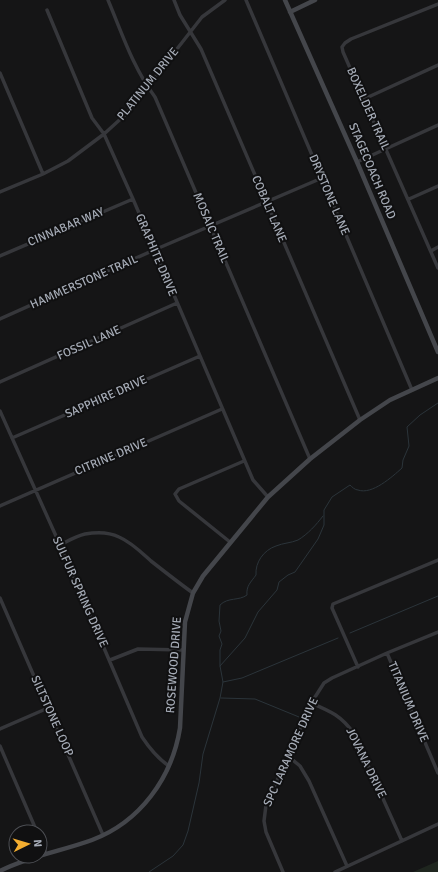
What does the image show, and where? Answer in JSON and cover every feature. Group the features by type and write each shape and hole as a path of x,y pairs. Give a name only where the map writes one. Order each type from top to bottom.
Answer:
{"street":[{"name":"MOSAIC TRAIL","path":"108,0 134,63 155,97 310,459"},
{"name":"COBALT LANE","path":"174,0 180,15 201,50 360,420"},
{"name":"PLATINUM DRIVE","path":"0,192 43,174 68,161 104,134 126,114 202,16 225,0"},
{"name":"DRYSTONE LANE","path":"246,0 412,390"},
{"name":"STAGECOACH ROAD","path":"285,0 357,162 438,352"},
{"path":"290,12 315,0"},
{"name":"BOXELDER TRAIL","path":"438,4 345,43 342,47 342,52 409,199 438,268"},
{"name":"GRAPHITE DRIVE","path":"47,10 92,118 104,134 244,461 253,480 268,497"},
{"path":"364,99 438,65"},
{"path":"0,73 43,174"},
{"path":"357,162 438,125"},
{"name":"HAMMERSTONE TRAIL","path":"0,319 154,250 322,178"},
{"path":"409,199 438,186"},
{"name":"CINNABAR WAY","path":"0,256 132,199"},
{"path":"431,251 438,247"},
{"name":"FOSSIL LANE","path":"0,382 177,303"},
{"name":"SAPPHIRE DRIVE","path":"12,438 200,356"},
{"name":"ROSEWOOD DRIVE","path":"48,853 103,835 122,824 145,803 162,780 178,741 180,728 185,622 193,593 203,576 230,542 268,497 310,459 360,420 390,400 438,378"},
{"name":"CITRINE DRIVE","path":"0,506 222,409"},
{"name":"SULFUR SPRING DRIVE","path":"0,412 60,545 142,737 149,749 169,766"},
{"path":"230,542 179,501 175,494 179,489 244,461"},
{"path":"60,545 87,534 104,533 119,537 129,543 193,593"},
{"path":"358,667 332,608 333,604 438,560"},
{"name":"SILTSTONE LOOP","path":"0,598 103,835"},
{"name":"SPC LARAMORE DRIVE","path":"282,872 266,832 264,813 266,805 308,708 324,683 387,653 438,632"},
{"path":"110,660 138,649 183,650"},
{"name":"TITANIUM DRIVE","path":"387,653 438,772"},
{"name":"JOVANA DRIVE","path":"311,703 337,715 345,721 354,734 402,841"},
{"path":"0,729 48,708"},
{"path":"0,746 34,824"},
{"path":"288,756 300,766 309,781 347,866"},
{"path":"335,872 438,824"},
{"name":"ROSEWOOD DRIVE","path":"0,871 15,864"}],"shaded area":[{"path":"438,861 438,872 413,872"}],"waterway":[{"path":"149,872 173,856 183,845 188,831 199,783 203,754 220,698 223,682 220,666 245,638 258,612 277,590 279,582 295,572 318,539 324,525 324,510 332,497 350,485 357,490 364,491 375,488 398,472 402,468 403,460 409,446 407,427 420,415 438,403"},
{"path":"220,666 220,650 222,644 219,636 221,631 219,621 220,605 226,601 241,598 247,595 248,587 256,575 259,561 268,550 279,545 298,540 312,529 323,516"},
{"path":"350,633 438,596"},
{"path":"223,682 242,678 338,638"},
{"path":"221,698 255,699 299,717"}]}
